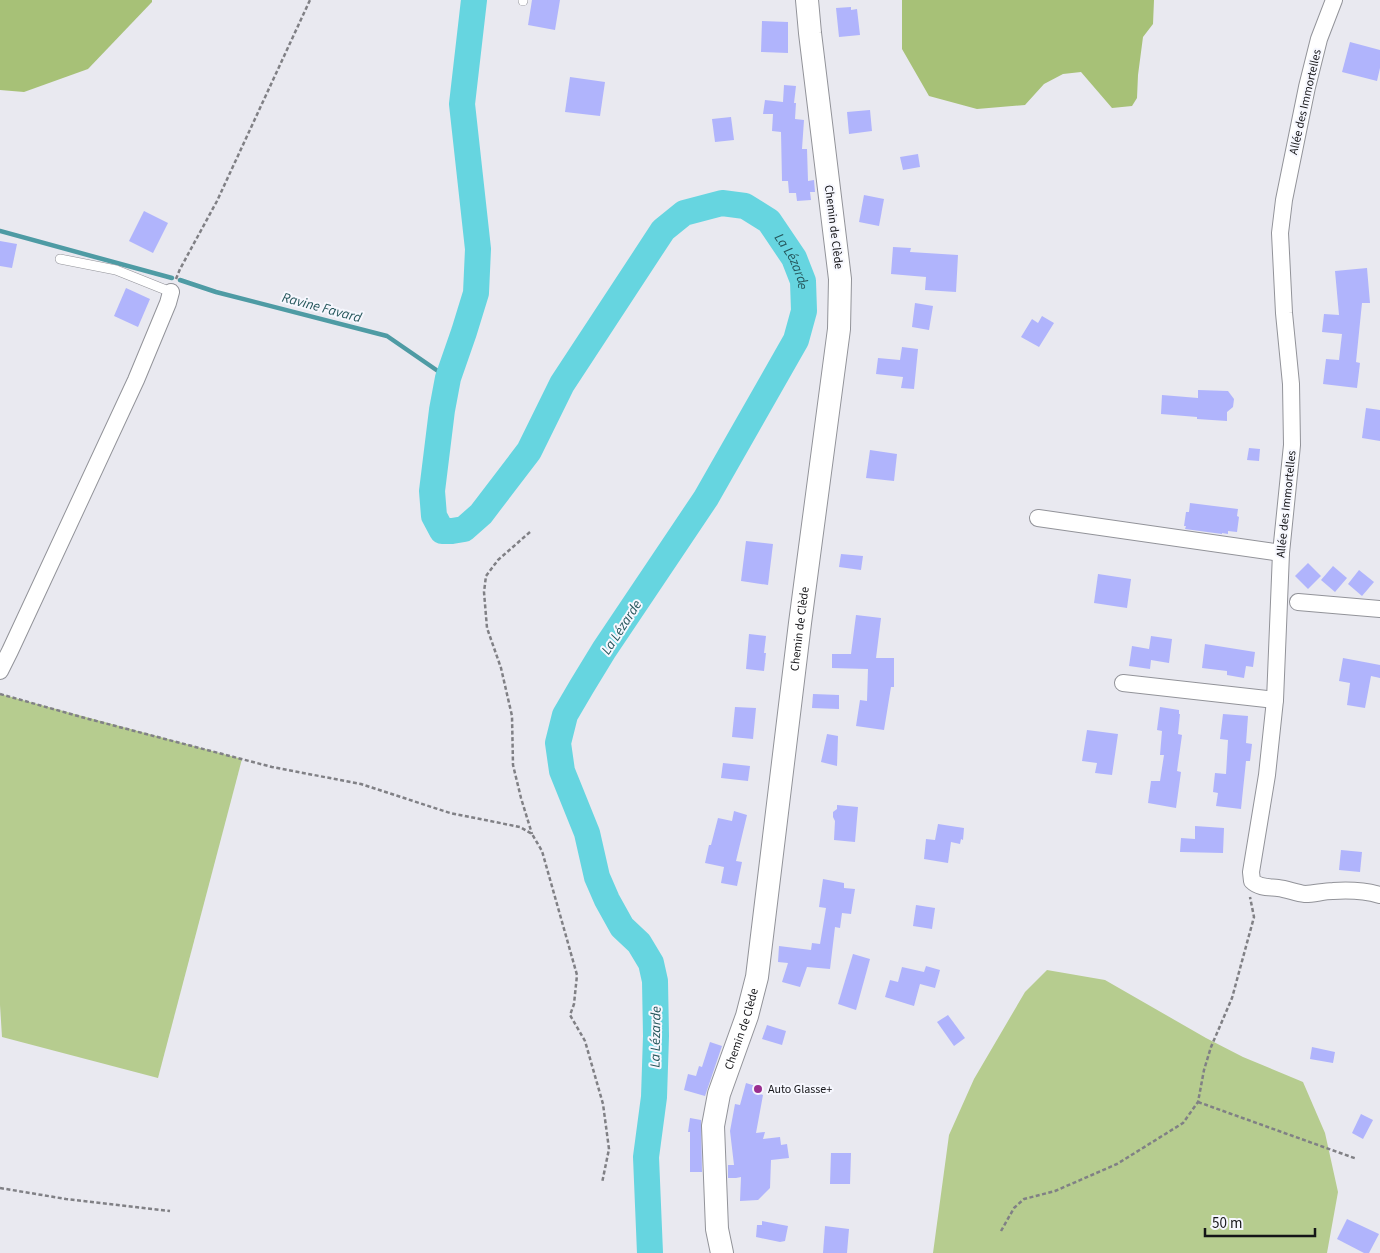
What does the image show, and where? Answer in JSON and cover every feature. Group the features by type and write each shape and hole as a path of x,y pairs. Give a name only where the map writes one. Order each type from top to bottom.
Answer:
{"main road":[{"name":"Chemin de Clède","path":"722,1253 717,1229 713,1126 719,1094 747,1016 757,977 799,633 839,329 840,279 810,33 808,0"}],"street":[{"name":"Allée des Immortelles","path":"1252,881 1251,872 1267,776 1275,700 1280,553 1292,445 1291,384 1284,313 1280,232 1284,200 1307,87 1319,39 1334,0"},
{"path":"0,671 131,389 171,292"},
{"path":"1038,518 1280,553"},
{"path":"1298,602 1380,610"},
{"path":"1123,683 1275,700"},
{"path":"1252,881 1262,886 1303,894 1342,891 1380,895"}],"lane":[{"path":"60,259 116,270 171,292"}],"path":[{"path":"171,292 180,269 217,201 310,0"},
{"path":"530,532 498,560 486,576 484,592 487,628 501,668 512,716 514,765 521,798 532,834 542,851 577,975 574,1004 570,1015 585,1041 603,1104 609,1149 602,1182"},
{"path":"0,694 272,767 361,784 450,813 520,827 532,834"},
{"path":"1001,1231 1014,1208 1024,1199 1055,1191 1117,1164 1183,1123 1198,1102 1204,1070 1211,1047 1232,998 1254,917 1248,889 1252,881"},
{"path":"1198,1102 1357,1159"},
{"path":"0,1188 66,1199 170,1211"}],"green space":[{"path":"0,0 152,0 152,2 88,69 24,92 0,90"},
{"path":"902,0 1154,0 1153,24 1143,37 1137,98 1132,106 1112,108 1081,72 1063,74 1044,84 1025,105 977,109 929,96 902,49"},
{"path":"0,694 242,759 158,1078 2,1037 0,1005"},
{"path":"1047,970 1105,980 1206,1038 1243,1057 1303,1082 1325,1133 1338,1192 1327,1253 933,1253 949,1135 974,1079 1025,992"}],"building":[{"path":"532,0 560,0 555,30 528,25"},
{"path":"851,7 851,10 857,9 860,35 839,37 836,8"},
{"path":"762,21 788,22 788,53 761,52"},
{"path":"1350,42 1380,50 1380,68 1377,81 1342,72"},
{"path":"570,77 605,82 600,116 565,112"},
{"path":"784,85 796,86 795,119 804,120 802,149 807,149 808,181 814,180 815,192 810,192 811,200 797,201 796,193 789,193 788,181 782,181 781,132 772,131 773,114 763,114 765,100 783,102"},
{"path":"870,110 872,131 849,134 847,112"},
{"path":"731,117 734,140 715,142 712,119"},
{"path":"918,154 920,167 903,170 900,157"},
{"path":"864,195 884,199 879,226 859,222"},
{"path":"144,211 168,223 153,253 129,241"},
{"path":"0,241 17,244 12,268 0,266"},
{"path":"893,247 911,248 910,252 958,255 956,292 925,290 926,277 891,274"},
{"path":"1367,268 1370,303 1362,303 1356,362 1360,363 1357,388 1323,384 1326,359 1339,360 1342,334 1322,332 1324,314 1339,315 1335,271"},
{"path":"126,288 150,299 138,327 114,316"},
{"path":"915,303 933,306 929,330 912,327"},
{"path":"1042,316 1054,323 1039,347 1021,337 1032,319 1038,323"},
{"path":"902,347 918,349 914,389 901,388 903,377 876,374 878,358 900,360"},
{"path":"1198,390 1228,391 1234,399 1233,407 1227,412 1227,421 1161,414 1162,395 1198,398"},
{"path":"1366,408 1380,410 1380,441 1362,438"},
{"path":"1249,448 1260,449 1259,461 1247,460"},
{"path":"870,450 897,454 894,481 866,478"},
{"path":"1190,503 1238,509 1237,532 1228,531 1228,534 1222,534 1185,529 1186,512 1189,512"},
{"path":"746,541 773,544 768,585 741,581"},
{"path":"841,554 863,556 861,570 839,567"},
{"path":"1308,563 1321,576 1308,589 1295,576"},
{"path":"1333,566 1347,578 1335,592 1321,580"},
{"path":"1359,570 1374,582 1362,596 1348,584"},
{"path":"1098,574 1131,579 1127,608 1094,603"},
{"path":"856,615 881,618 876,658 894,658 894,687 891,687 884,730 856,726 860,700 867,701 868,669 832,668 832,654 851,654"},
{"path":"749,634 766,636 764,671 746,669"},
{"path":"1151,636 1172,639 1169,663 1151,660 1150,669 1129,666 1132,646 1149,649"},
{"path":"1205,644 1255,652 1253,667 1246,666 1244,678 1227,675 1227,671 1202,668"},
{"path":"1343,658 1380,665 1380,678 1371,676 1365,708 1347,705 1350,683 1339,681"},
{"path":"813,694 839,695 839,709 812,708"},
{"path":"735,707 756,708 753,739 732,737"},
{"path":"1160,707 1179,710 1180,714 1178,734 1182,735 1177,771 1181,772 1176,808 1148,803 1151,781 1160,781 1164,755 1160,755 1162,731 1157,730"},
{"path":"1223,714 1248,716 1246,743 1252,744 1250,761 1246,761 1241,809 1216,806 1218,793 1213,792 1215,773 1226,774 1228,740 1220,739"},
{"path":"1087,730 1118,734 1112,775 1095,773 1097,763 1082,761"},
{"path":"827,734 838,736 837,766 821,762"},
{"path":"723,763 750,766 748,781 721,778"},
{"path":"837,805 858,807 855,842 834,840 835,821 833,812 837,809"},
{"path":"734,811 747,815 736,861 742,862 737,886 721,883 724,867 705,863 718,818 732,821"},
{"path":"938,824 964,828 963,840 961,839 960,844 951,842 948,863 924,859 926,839 935,840"},
{"path":"1195,826 1224,828 1223,853 1180,852 1181,838 1195,839"},
{"path":"1341,850 1362,852 1360,872 1339,870"},
{"path":"823,879 844,883 844,888 855,889 851,914 842,913 840,928 835,927 830,969 807,967 800,987 782,982 788,963 778,962 779,946 811,950 812,943 820,944 826,908 819,907"},
{"path":"916,905 935,908 932,929 913,926"},
{"path":"853,954 870,959 856,1010 838,1004"},
{"path":"926,966 940,970 935,988 920,984 914,1006 885,997 890,980 898,982 902,967 924,972"},
{"path":"948,1015 965,1038 954,1046 937,1022"},
{"path":"767,1025 786,1031 782,1045 762,1039"},
{"path":"710,1042 722,1046 705,1096 684,1090 688,1074 696,1076 699,1066 702,1067"},
{"path":"1312,1047 1335,1052 1333,1063 1310,1059"},
{"path":"746,1083 762,1088 760,1094 763,1095 756,1133 765,1132 763,1139 780,1137 781,1145 787,1144 789,1158 771,1160 770,1188 758,1200 740,1201 741,1177 728,1178 728,1165 734,1165 730,1131 735,1104 740,1105"},
{"path":"1361,1114 1373,1120 1363,1139 1352,1133"},
{"path":"690,1118 701,1120 702,1172 690,1172 690,1132 688,1132"},
{"path":"831,1153 851,1153 850,1184 830,1184"},
{"path":"1347,1219 1379,1234 1369,1253 1364,1253 1337,1239"},
{"path":"762,1221 788,1226 785,1241 780,1242 756,1237 757,1225 762,1225"},
{"path":"825,1226 849,1229 847,1253 823,1253"}],"waterway":[{"name":"La Lézarde","path":"474,0 462,104 478,249 476,293 448,378 442,410 432,491 434,516 442,531 464,529 481,514 529,451 562,384 663,230 684,213 722,203 745,206 769,221 794,258 803,281 804,311 796,340 706,498 582,686 565,715 558,743 562,771 587,833 597,877 622,927 639,943 651,963 655,981 654,1097 646,1157 650,1253"},
{"name":"Ravine Favard","path":"0,231 172,278"},
{"name":"Ravine Favard","path":"180,280 216,292 387,336 448,378"}],"place":[{"name":"Auto Glasse+","path":"758,1089"}]}
